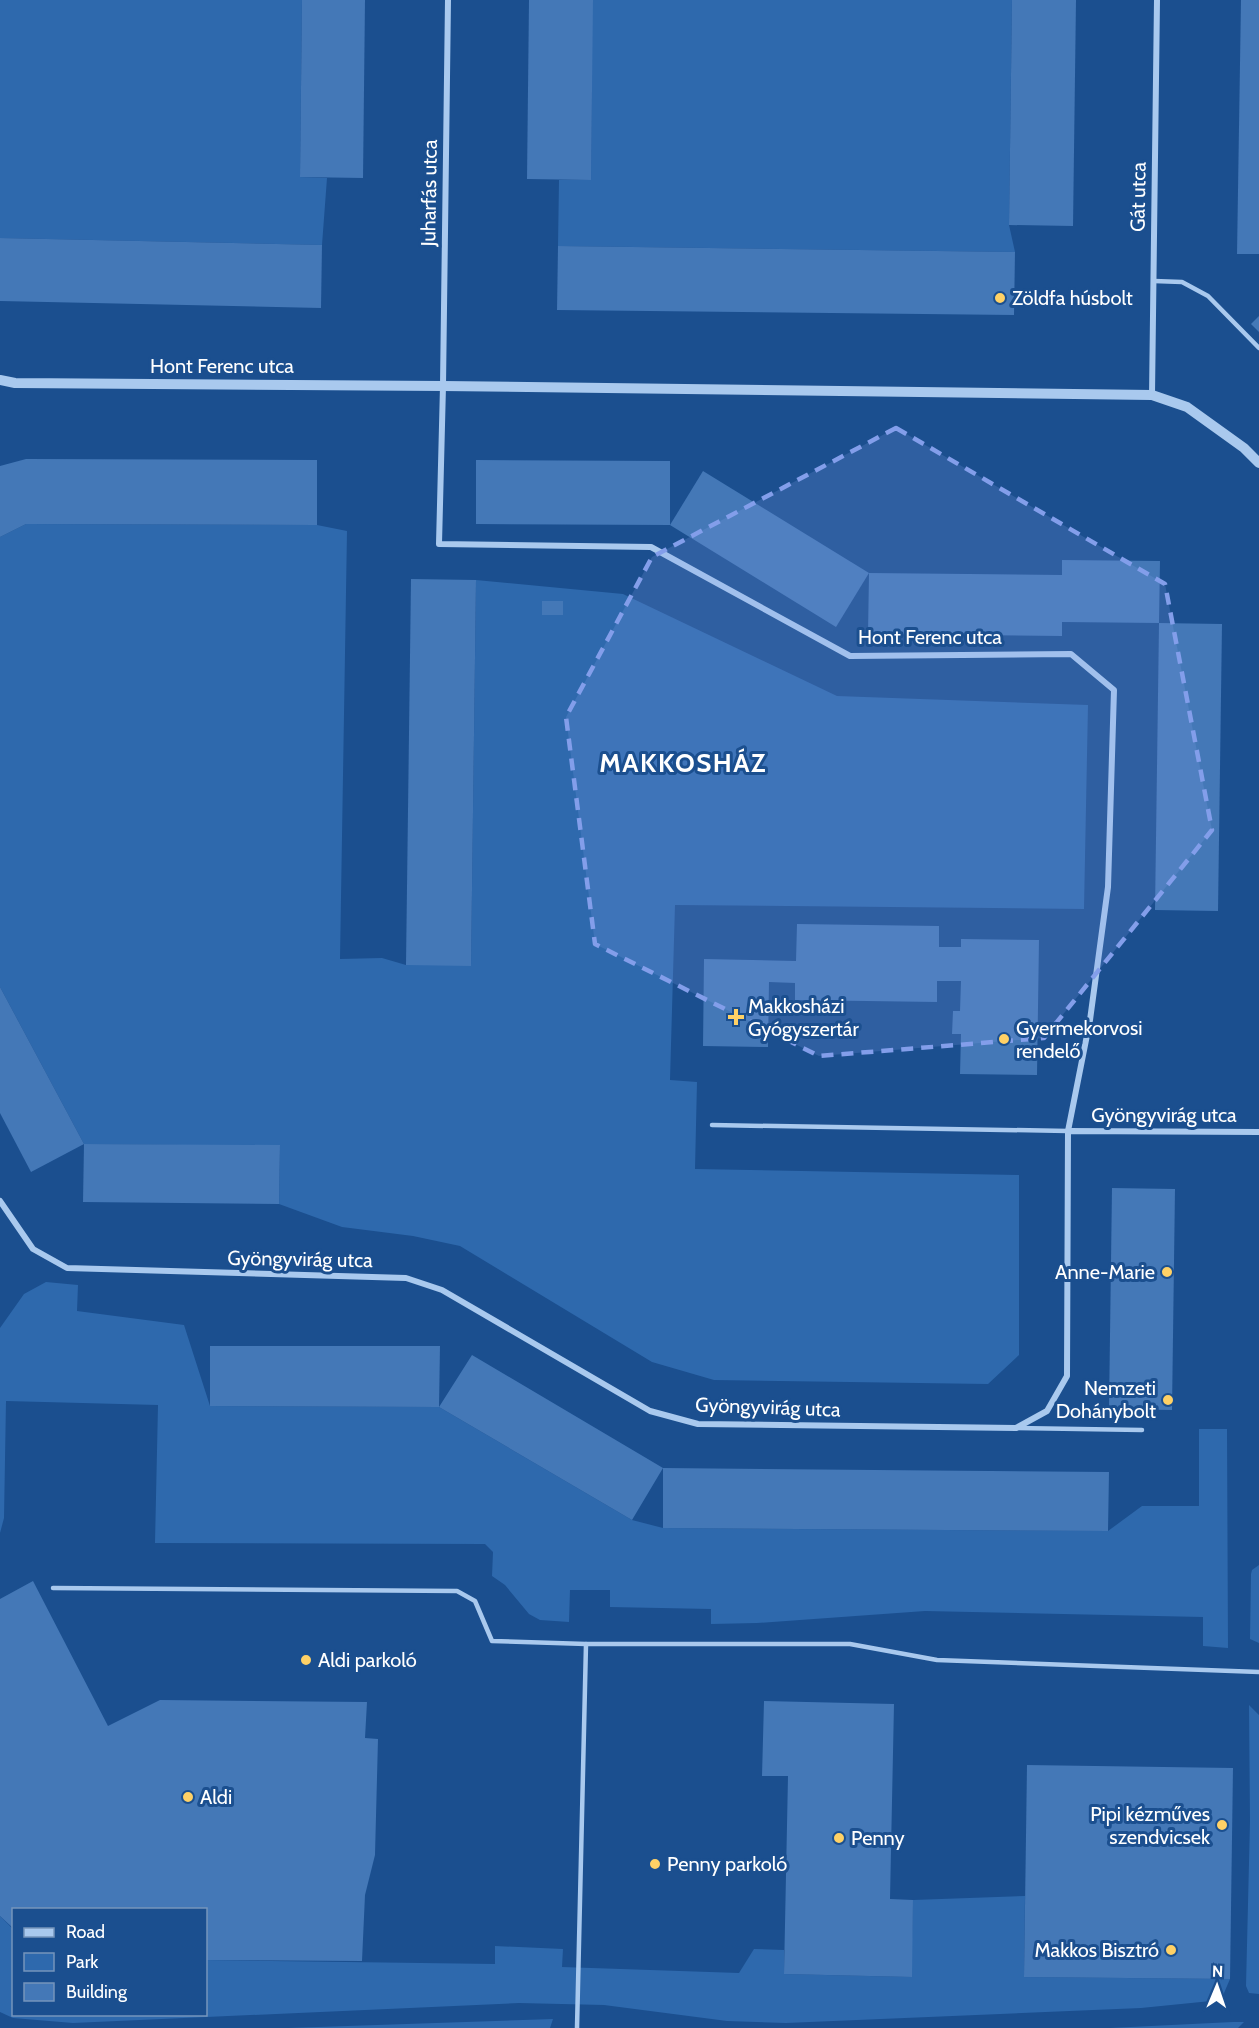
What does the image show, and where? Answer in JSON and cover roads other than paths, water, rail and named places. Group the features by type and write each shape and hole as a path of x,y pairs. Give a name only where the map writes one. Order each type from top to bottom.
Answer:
{"street":[{"name":"Juharfás utca","path":"443,386 448,0"},
{"name":"Gát utca","path":"1152,395 1157,0"},
{"name":"Hont Ferenc utca","path":"0,380 15,383 1152,395 1187,407 1244,448 1259,463"},
{"name":"Hont Ferenc utca","path":"443,386 439,544 651,547 850,656 1071,654 1114,690 1107,897 1090,1020 1068,1131"},
{"name":"Gyöngyvirág utca","path":"0,1201 33,1249 67,1268 406,1278 442,1290 650,1411 698,1424 1016,1428 1047,1411 1067,1376 1068,1131 1259,1132"}],"lane":[{"path":"1154,281 1182,282 1208,296 1259,348"},
{"path":"712,1125 1068,1131"},
{"path":"1016,1428 1142,1430"},
{"path":"53,1588 457,1591 475,1601 492,1641 586,1644 850,1644 937,1660 1259,1672"},
{"path":"577,2028 586,1644"}],"place":[{"name":"Zöldfa húsbolt","path":"1000,298"},
{"name":"Makkosházi Gyógyszertár","path":"736,1017"},
{"name":"Gyermekorvosi rendelő","path":"1004,1039"},
{"name":"Anne-Marie","path":"1167,1272"},
{"name":"Nemzeti Dohánybolt","path":"1168,1400"},
{"name":"Aldi parkoló","path":"306,1660"},
{"name":"Aldi","path":"188,1797"},
{"name":"Pipi kézműves szendvicsek","path":"1222,1825"},
{"name":"Penny","path":"839,1838"},
{"name":"Penny parkoló","path":"655,1864"},
{"name":"Makkos Bisztró","path":"1171,1950"}],"district":[{"name":"MAKKOSHÁZ","path":"683,763"}]}
